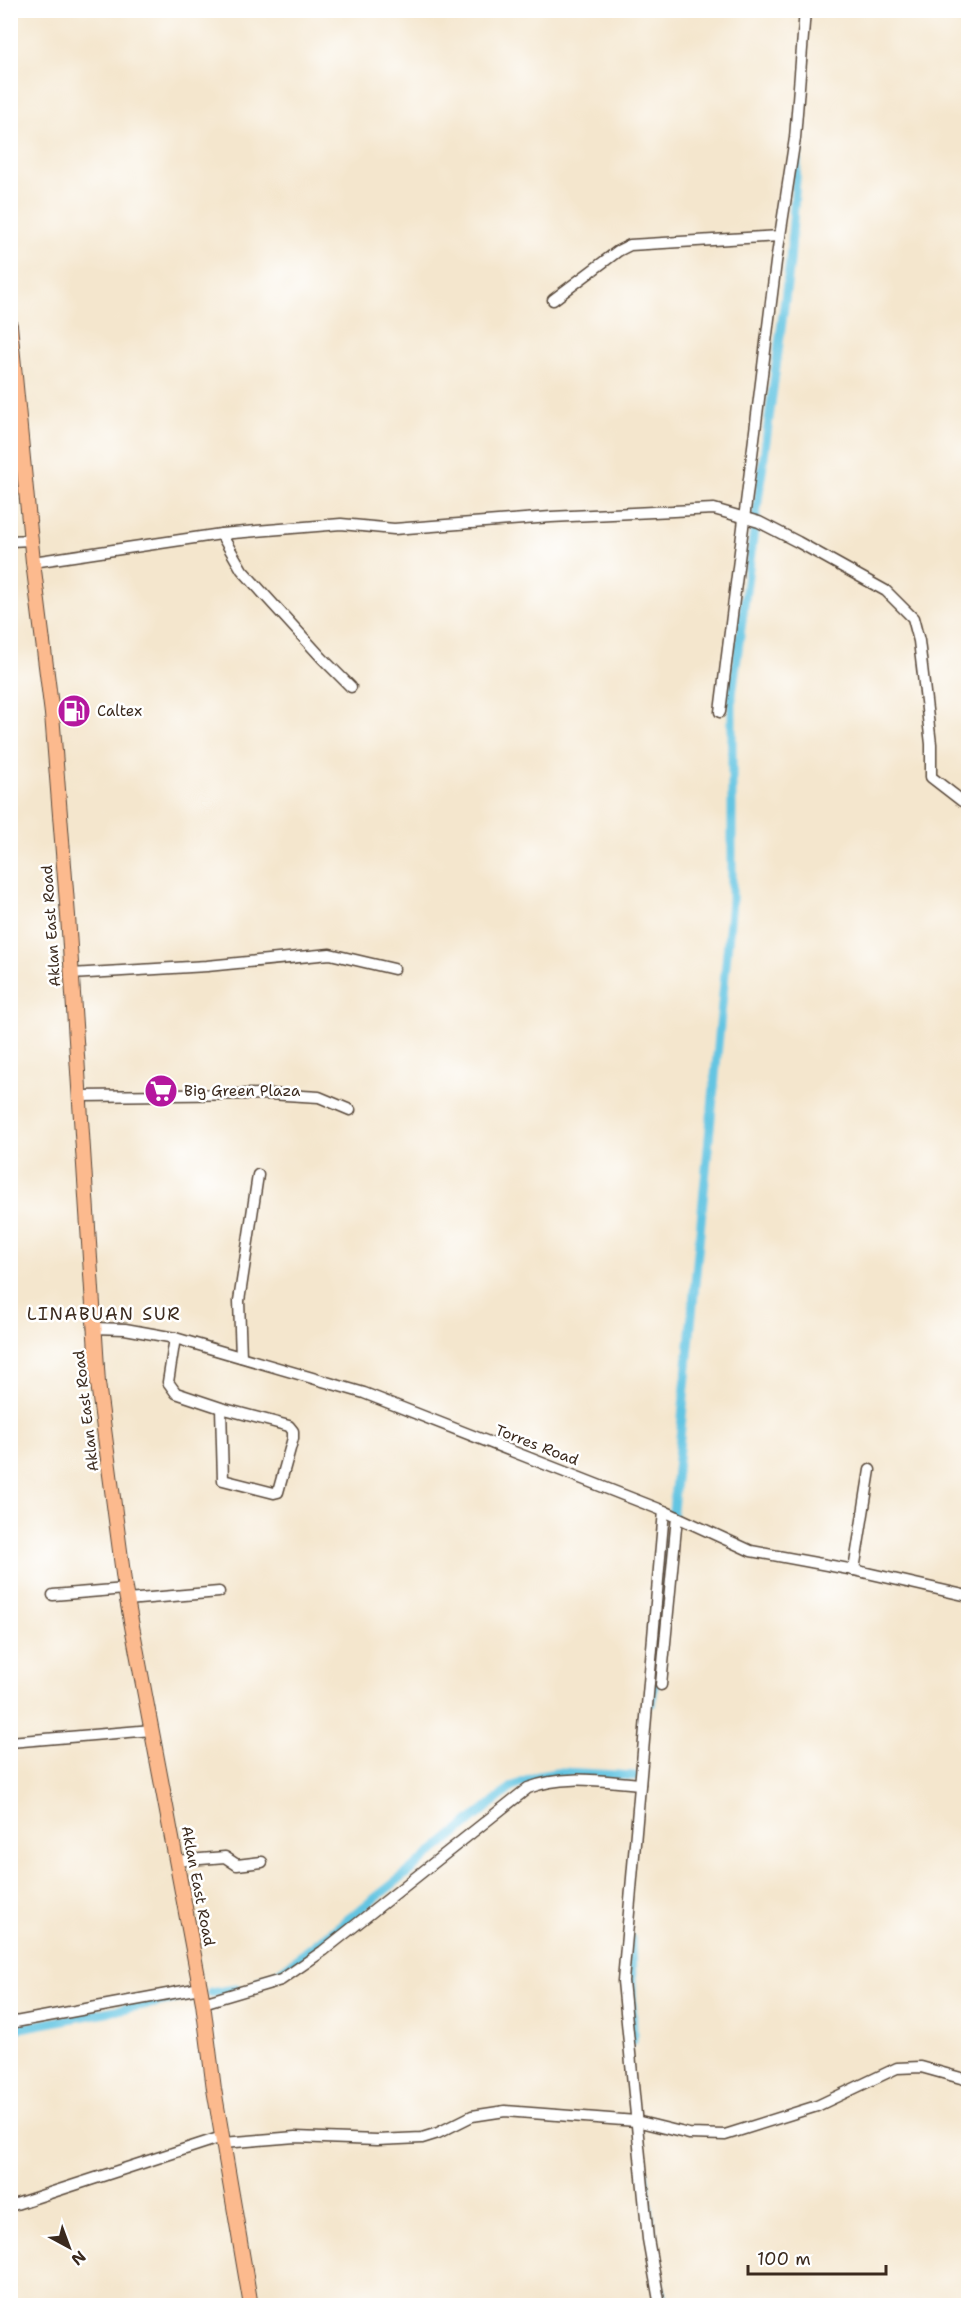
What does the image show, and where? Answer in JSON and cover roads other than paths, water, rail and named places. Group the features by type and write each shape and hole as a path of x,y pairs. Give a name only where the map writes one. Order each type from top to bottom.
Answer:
{"main road":[{"name":"Aklan East Road","path":"10,325 33,562 52,714 98,1383 126,1594 203,2003 222,2140 251,2306"}],"street":[{"path":"720,712 780,236 795,138 805,10"},
{"path":"553,300 618,251 630,246 780,236"},
{"path":"33,562 221,534 341,524 394,529 551,517 714,509 759,522 886,591 913,618 919,641 931,744 931,777 969,804"},
{"path":"221,534 242,570 351,687"},
{"path":"10,541 31,540"},
{"path":"71,974 207,966 330,954 394,969"},
{"path":"80,1096 269,1094 319,1097 350,1110"},
{"path":"241,1357 239,1300 258,1175"},
{"name":"Torres Road","path":"93,1328 125,1329 175,1338 364,1393 671,1514 751,1551 854,1570 969,1596"},
{"path":"175,1338 168,1382 176,1393 289,1426 293,1431 278,1491 274,1493 223,1480 221,1408"},
{"path":"854,1570 870,1470"},
{"path":"661,1685 671,1514"},
{"path":"660,2306 648,2239 623,1981 640,1784 671,1514"},
{"path":"53,1594 219,1592"},
{"path":"10,1742 152,1731"},
{"path":"203,2003 272,1984 323,1952 528,1788 547,1780 564,1779 640,1784"},
{"path":"176,1861 225,1857 237,1865 262,1862"},
{"path":"10,2023 200,1988"},
{"path":"13,2205 222,2140 296,2137 377,2140 422,2138 438,2133 472,2116 504,2111 636,2121 689,2134 725,2134 817,2106 897,2068 921,2067 969,2080"}],"waterway":[{"path":"672,1521 732,901 732,695 790,262 799,139"},
{"path":"652,1703 670,1535"},
{"path":"260,1981 274,1976 285,1968 512,1787 538,1776 562,1772 635,1776"},
{"path":"631,1938 633,2041"},
{"path":"211,1993 236,1989"},
{"path":"10,2030 186,1997"},
{"path":"647,2172 661,2279 667,2306"}],"place":[{"name":"Caltex","path":"74,711"},
{"name":"Big Green Plaza","path":"161,1091"}],"district":[{"name":"LINABUAN SUR","path":"104,1314"}]}
